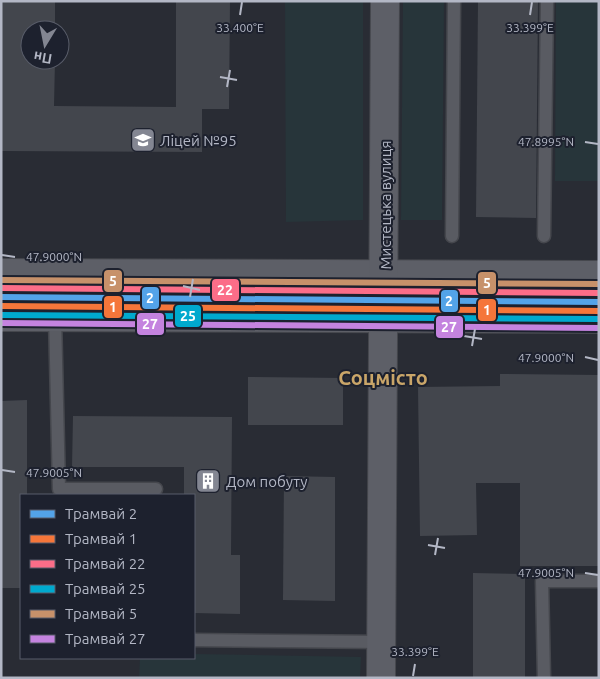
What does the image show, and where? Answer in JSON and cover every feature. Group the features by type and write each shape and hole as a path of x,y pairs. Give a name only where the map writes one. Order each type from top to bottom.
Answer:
{"main road":[{"name":"Мистецька вулиця","path":"381,678 385,1"},
{"path":"1,273 599,275"},
{"path":"1,316 599,319"}],"lane":[{"path":"452,236 454,1"},
{"path":"544,236 547,1"},
{"path":"55,317 59,489 156,489"},
{"path":"544,678 542,581 599,581"},
{"path":"195,640 382,642"}],"shaded area":[{"path":"285,1 363,1 363,220 286,222"},
{"path":"403,1 444,1 442,220 401,220"},
{"path":"556,1 599,1 599,181 555,181"},
{"path":"195,654 361,657 360,678 139,678 140,659 195,659"}],"building":[{"path":"1,1 55,1 55,20 20,20 20,70 55,70 54,106 176,107 176,1 230,1 229,109 202,109 202,152 1,151"},
{"path":"478,1 538,1 536,218 476,217"},
{"path":"500,374 599,375 599,566 520,566 520,483 476,483 477,535 420,536 418,387 500,386"},
{"path":"248,377 343,378 343,425 248,425"},
{"path":"27,400 27,494 20,494 20,588 1,588 1,401"},
{"name":"Дом побуту","path":"73,416 232,417 231,555 240,555 240,614 195,613 195,494 184,494 184,467 72,467"},
{"path":"284,476 335,477 335,601 283,600"},
{"path":"473,573 525,574 525,678 473,678"}],"tram line":[{"name":"5","path":"1,280 599,284"},
{"name":"22","path":"1,288 599,293"},
{"name":"2","path":"1,297 599,302"},
{"name":"1","path":"1,306 599,311"},
{"name":"25","path":"1,315 599,319"},
{"name":"27","path":"1,323 599,328"}],"place":[{"name":"Ліцей №95","path":"143,140"},
{"name":"Дом побуту","path":"208,481"}],"district":[{"name":"Соцмісто","path":"383,377"}]}
